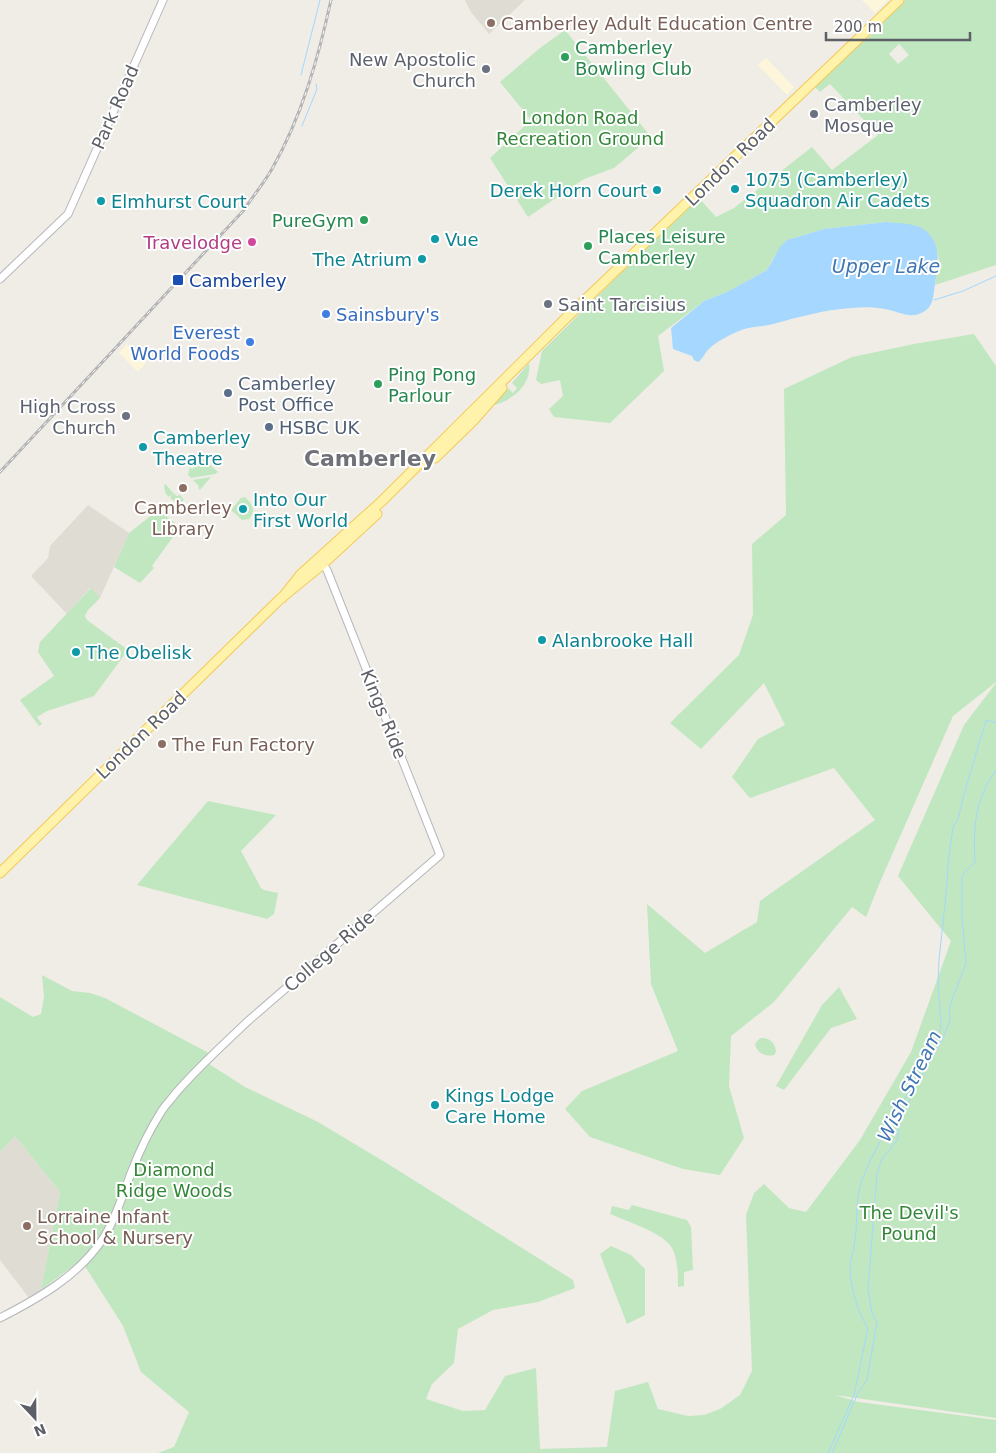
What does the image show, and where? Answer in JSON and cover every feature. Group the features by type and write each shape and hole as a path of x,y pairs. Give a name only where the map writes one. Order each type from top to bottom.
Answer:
{"main road":[{"name":"London Road","path":"0,872 318,563 353,537 473,421 510,380 518,366 899,0"}],"street":[{"name":"Park Road","path":"0,279 68,214 163,0"},
{"name":"Kings Ride","path":"318,563 328,573 440,855"},
{"name":"College Ride","path":"0,1318 29,1303 81,1266 104,1237 132,1171 162,1110 186,1081 218,1049 440,855"}],"shaded area":[{"name":"Camberley Adult Education Centre","path":"465,0 525,0 489,34 471,12"},
{"path":"862,0 888,0 875,13"},
{"path":"766,58 794,87 787,95 758,65"},
{"path":"127,344 146,363 138,372 119,353"},
{"path":"88,505 129,533 100,598 90,588 67,614 31,576 48,558 50,546"},
{"name":"Lorraine Infant School & Nursery","path":"15,1136 60,1192 41,1290 29,1298 0,1260 0,1152"}],"green space":[{"path":"905,0 996,0 996,265 935,285 939,260 937,251 900,224 886,222 824,229 787,240 767,270 727,292 704,301 658,336 664,371 610,423 554,417 549,409 563,396 560,380 541,384 536,380 542,351 698,197 716,217 734,208 812,147 832,170 878,135 830,84 820,92 814,86 862,40 866,40","holes":["899,44 909,55 898,64 889,54"]},
{"name":"London Road Recreation Ground","path":"565,30 651,137 614,168 584,179 528,217 490,158 531,120 500,82 540,48"},
{"path":"974,334 996,366 996,682 953,716 866,917 852,907 774,1002 731,1036 729,1086 744,1138 720,1175 683,1169 590,1137 565,1109 582,1091 678,1051 651,984 647,904 705,953 757,922 760,901 875,820 834,768 750,798 732,777 758,739 785,725 764,683 701,749 670,723 739,655 753,615 752,544 786,515 784,389 852,357"},
{"path":"529,363 527,378 520,390 508,399 494,405 508,388 513,393 517,388 512,383"},
{"path":"202,458 218,472 191,478 188,475 190,467 192,469 201,463 199,460"},
{"path":"211,477 200,490 193,480"},
{"path":"165,484 175,495 180,495 184,500 177,503 170,498 173,494 169,497 166,494"},
{"path":"245,497 251,505 253,513 249,519 242,520 231,510 241,498"},
{"path":"158,510 180,527 152,566 154,568 140,583 114,567 129,533"},
{"path":"91,588 100,598 88,610 85,616 87,620 128,650 94,696 47,711 37,717 42,724 39,726 20,700 54,676 38,652 40,642"},
{"path":"996,683 996,1418 835,1395 859,1402 996,1420 996,1453 158,1453 174,1447 189,1412 141,1372 123,1326 81,1260 41,1290 60,1192 15,1136 0,1152 0,997 33,1017 41,1014 44,997 42,975 72,991 90,993 105,998 207,1052 209,1064 245,1087 318,1122 573,1280 575,1288 538,1302 493,1310 458,1329 454,1363 432,1384 426,1399 463,1411 485,1410 505,1376 536,1368 540,1449 607,1447 615,1391 648,1382 658,1409 688,1416 704,1415 720,1409 740,1395 752,1371 746,1215 754,1193 764,1184 789,1208 806,1212 860,1140 911,1052 951,941 898,876 964,725"},
{"path":"208,801 276,815 241,851 261,888 278,893 274,914 267,919 137,885"},
{"path":"839,987 857,1019 831,1028 784,1090 776,1086 822,1005"},
{"path":"760,1038 767,1039 773,1043 776,1052 774,1055 765,1055 758,1050 755,1044"},
{"path":"632,1205 687,1220 691,1227 693,1270 684,1272 684,1286 678,1287 675,1257 668,1243 653,1232 610,1214 612,1206 629,1210"},
{"path":"611,1246 631,1255 645,1269 645,1315 627,1324 600,1254"}],"water":[{"name":"Upper Lake","path":"886,222 922,228 935,243 938,256 937,270 931,305 925,311 912,315 877,308 859,307 811,314 769,325 747,328 716,343 698,362 692,356 673,349 671,328 704,301 727,292 767,270 780,247 787,240 824,229"}],"waterway":[{"path":"301,75 320,0"},
{"path":"302,126 317,89 316,84"},
{"path":"934,300 963,291 996,276"},
{"name":"Wish Stream","path":"828,1453 854,1395 868,1328 856,1300 850,1270 856,1233 860,1187 870,1161 922,1069 940,1031 939,960 953,827 958,819 986,720 996,723"},
{"path":"832,1453 858,1393 867,1380 877,1322 872,1313 868,1289 877,1173 882,1159 898,1139 898,1127 915,1088 943,1038 950,1020 949,1008 966,963 962,918 962,875 975,862 974,837 977,814 984,792 996,770"}],"railway":[{"path":"0,472 244,210 272,169 292,129 315,65 331,0"}],"place":[{"name":"Camberley Adult Education Centre","path":"491,23"},
{"name":"Camberley Bowling Club","path":"565,57"},
{"name":"New Apostolic Church","path":"486,69"},
{"name":"Camberley Mosque","path":"814,114"},
{"name":"1075 (Camberley) Squadron Air Cadets","path":"735,189"},
{"name":"Derek Horn Court","path":"657,190"},
{"name":"Elmhurst Court","path":"101,201"},
{"name":"PureGym","path":"364,220"},
{"name":"Vue","path":"435,239"},
{"name":"Travelodge","path":"252,242"},
{"name":"Places Leisure Camberley","path":"588,246"},
{"name":"The Atrium","path":"422,259"},
{"name":"Camberley","path":"178,280"},
{"name":"Saint Tarcisius","path":"548,304"},
{"name":"Sainsbury's","path":"326,314"},
{"name":"Everest World Foods","path":"250,342"},
{"name":"Ping Pong Parlour","path":"378,384"},
{"name":"Camberley Post Office","path":"228,393"},
{"name":"High Cross Church","path":"126,416"},
{"name":"HSBC UK","path":"269,427"},
{"name":"Camberley Theatre","path":"143,447"},
{"name":"Camberley Library","path":"183,488"},
{"name":"Into Our First World","path":"243,509"},
{"name":"Alanbrooke Hall","path":"542,640"},
{"name":"The Obelisk","path":"76,652"},
{"name":"The Fun Factory","path":"162,744"},
{"name":"Kings Lodge Care Home","path":"435,1105"},
{"name":"Lorraine Infant School & Nursery","path":"27,1226"}],"district":[{"name":"Camberley","path":"370,458"}],"park label":[{"name":"Diamond Ridge Woods","path":"174,1179"},
{"name":"The Devil's Pound","path":"909,1222"}]}
